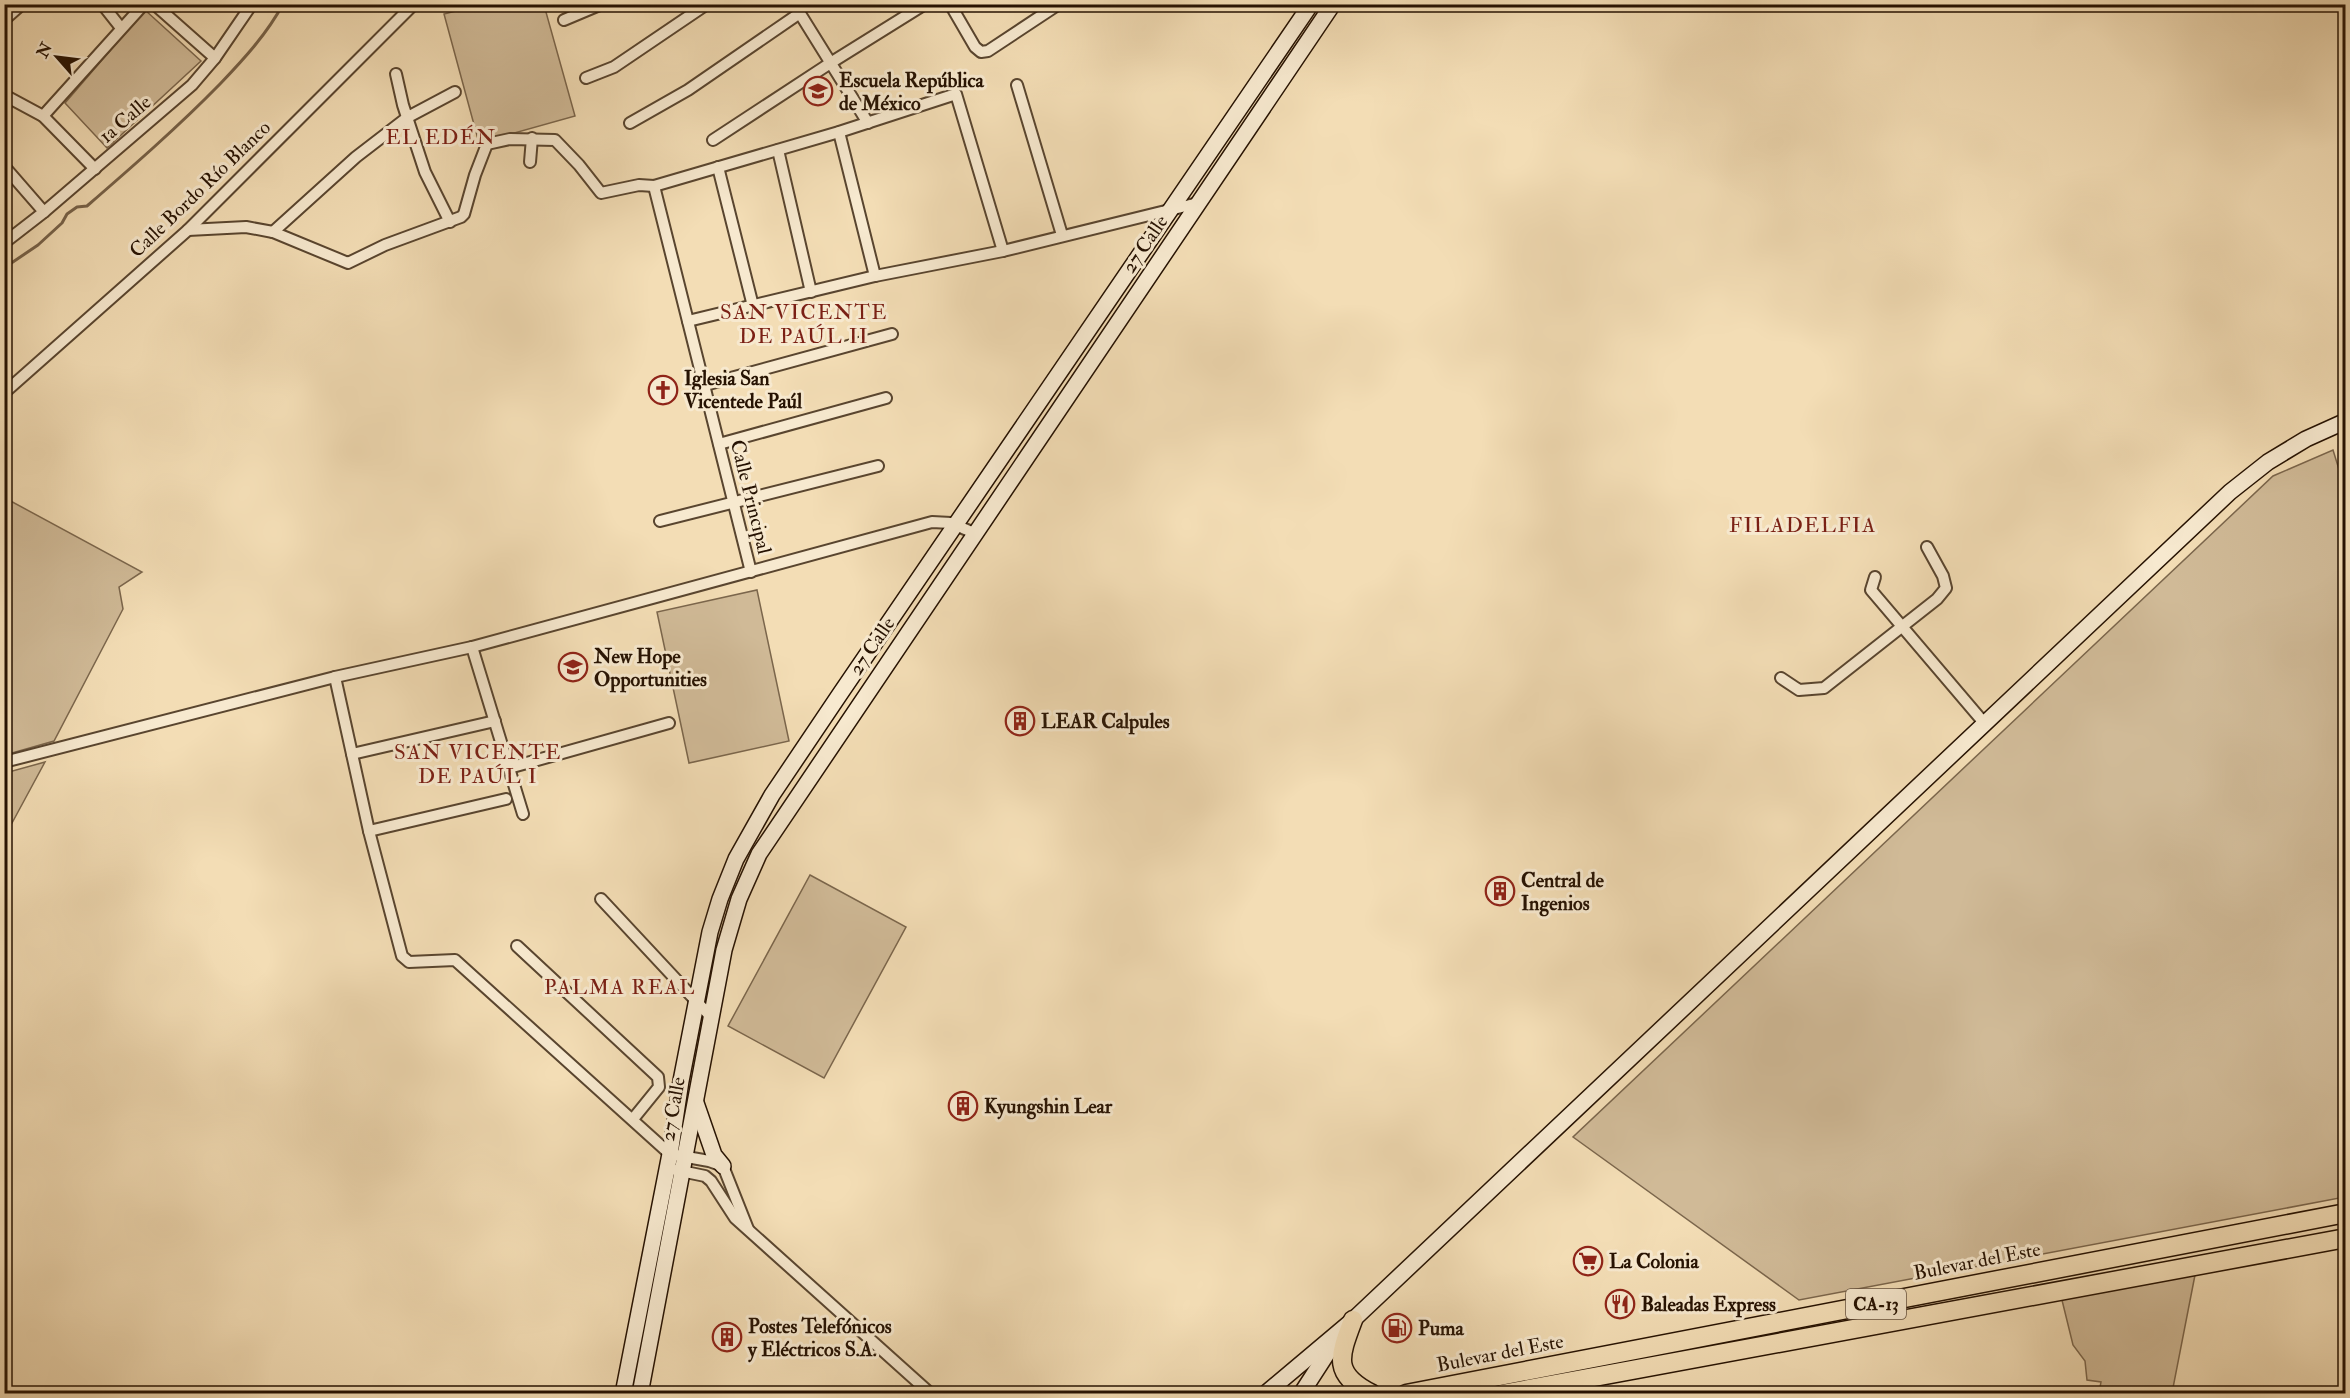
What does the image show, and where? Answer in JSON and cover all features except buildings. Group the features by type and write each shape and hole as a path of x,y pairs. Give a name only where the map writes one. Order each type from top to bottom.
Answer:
{"highway":[{"name":"Bulevar del Este","path":"1406,1394 2346,1213"},
{"name":"Bulevar del Este","path":"1503,1394 1536,1390 2346,1238"},
{"path":"1348,1325 1341,1359 1342,1370 1350,1380 1372,1394"},
{"path":"1468,1394 1504,1386 1509,1381 1508,1375"}],"street":[{"path":"4,20 22,4"},
{"path":"102,4 122,28"},
{"path":"43,116 87,70 144,4"},
{"path":"154,4 215,58"},
{"name":"1a Calle","path":"4,243 44,212 192,85 215,58 252,4"},
{"name":"Calle Bordo Río Blanco","path":"4,393 188,230 414,4"},
{"path":"564,20 602,4"},
{"path":"586,78 614,67 707,4"},
{"path":"713,140 926,4"},
{"path":"950,4 975,47 981,52 988,51 1059,4"},
{"name":"27 Calle","path":"623,1394 710,932 728,877 772,795 815,730 1311,4"},
{"name":"27 Calle","path":"640,1394 724,950 742,891 764,846 1333,4"},
{"path":"630,123 688,90 797,9 868,123"},
{"path":"396,74 424,172 450,222"},
{"path":"1017,84 1062,235"},
{"path":"273,232 356,157 408,117 455,92"},
{"path":"188,230 246,227 273,232 348,263 385,245 450,222 464,214 485,146 510,139 555,140 601,193 639,185 654,186 839,132 956,94 1003,251"},
{"path":"4,95 43,116 95,169"},
{"path":"839,132 875,276"},
{"path":"530,162 532,138"},
{"path":"778,150 811,292"},
{"path":"4,166 44,212"},
{"path":"718,167 753,306"},
{"name":"Calle Principal","path":"654,186 751,572"},
{"path":"688,321 875,276 1003,251 1198,203"},
{"path":"705,385 892,334"},
{"path":"719,444 886,398"},
{"path":"1265,1394 1348,1325 2230,492 2268,462 2306,439 2346,422"},
{"path":"660,521 878,466"},
{"path":"4,762 335,677 472,646 932,522 956,525 974,533"},
{"path":"1781,678 1799,690 1824,688 1937,599 1946,588 1944,576 1928,547"},
{"path":"1875,577 1870,590 1877,600 1985,724"},
{"path":"472,646 523,814"},
{"path":"335,677 369,831 402,956 409,962 455,960 633,1119 668,1161 684,1163 709,1161 723,1166"},
{"path":"352,754 495,721"},
{"path":"509,768 669,723"},
{"path":"369,831 506,799"},
{"path":"748,837 764,846"},
{"path":"728,877 742,891"},
{"path":"601,899 711,1017"},
{"path":"517,946 658,1077 658,1088 633,1119"},
{"path":"695,1101 714,1155 723,1166 748,1229"},
{"path":"684,1163 711,1180 728,1209 748,1229 931,1394"},
{"path":"1301,1394 1348,1325"}],"shaded area":[{"path":"479,5 544,5 575,116 479,143 444,14"},
{"path":"145,10 201,61 107,148 65,103"},
{"path":"2333,450 2346,492 2345,1197 1799,1300 1573,1137 2273,476"},
{"path":"5,498 142,572 119,587 123,609 54,741 5,755"},
{"path":"757,590 789,741 689,763 657,612"},
{"path":"45,762 5,836 5,773"},
{"path":"810,875 906,927 824,1078 728,1026"},
{"path":"2195,1275 2172,1393 2099,1393 2101,1382 2087,1380 2085,1361 2073,1345 2061,1296"}],"waterway":[{"path":"4,268 38,245 62,223 67,214 77,207 87,206 188,116 246,56 270,26 283,4"}],"place":[{"name":"Escuela República de México","path":"818,91"},
{"name":"Iglesia San Vicentede Paúl","path":"663,390"},
{"name":"New Hope Opportunities","path":"573,667"},
{"name":"LEAR Calpules","path":"1020,721"},
{"name":"Central de Ingenios","path":"1500,891"},
{"name":"Kyungshin Lear","path":"963,1106"},
{"name":"La Colonia","path":"1588,1261"},
{"name":"Baleadas Express","path":"1620,1304"},
{"name":"Puma","path":"1397,1328"},
{"name":"Postes Telefónicos y Eléctricos S.A.","path":"727,1337"}],"district":[{"name":"EL EDÉN","path":"441,137"},
{"name":"SAN VICENTE DE PAÚL II","path":"804,324"},
{"name":"FILADELFIA","path":"1803,525"},
{"name":"SAN VICENTE DE PAÚL I","path":"478,764"},
{"name":"PALMA REAL","path":"620,987"}]}
